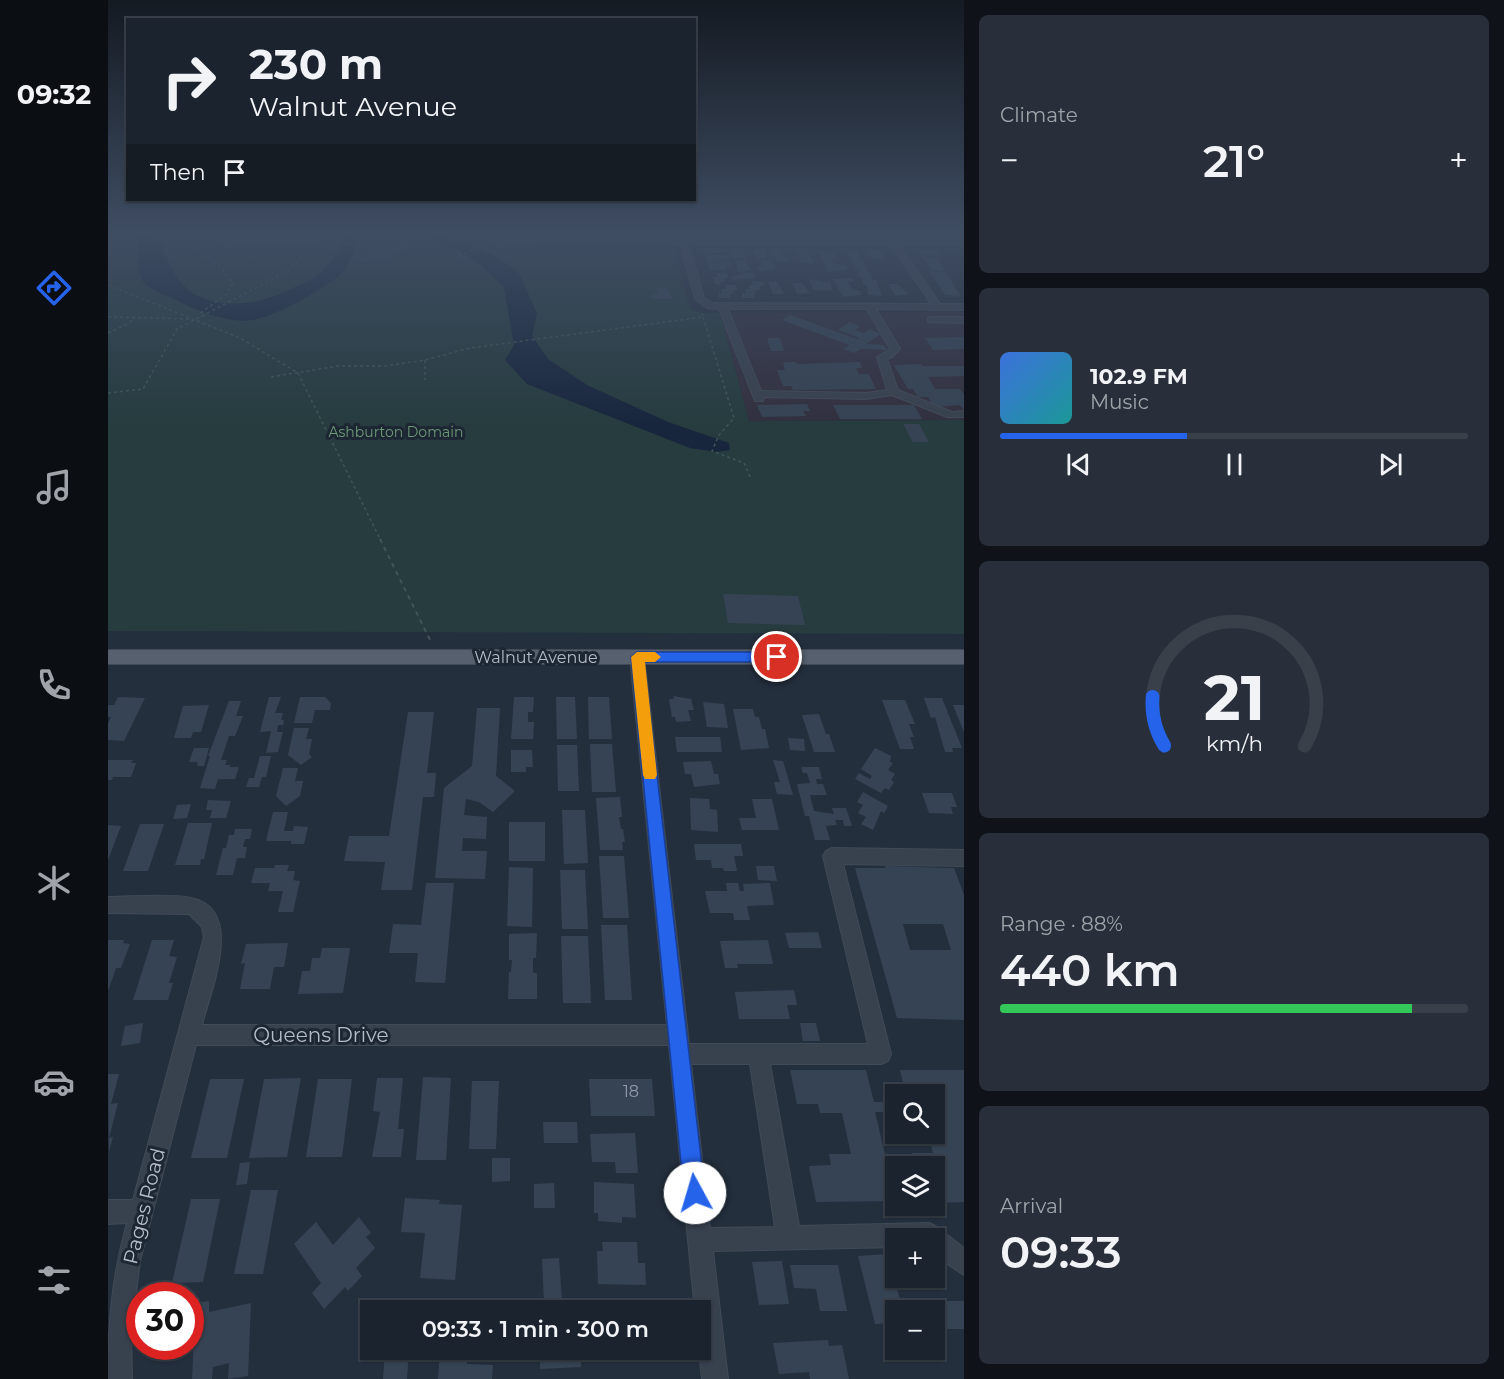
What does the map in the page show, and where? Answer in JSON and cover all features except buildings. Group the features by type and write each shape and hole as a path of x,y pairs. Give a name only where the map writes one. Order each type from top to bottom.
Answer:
{"main road":[{"name":"Walnut Avenue","path":"108,657 964,657"}],"street":[{"path":"699,296 703,307 964,306"},
{"path":"930,296 937,307"},
{"path":"722,306 758,397 866,396 893,392 951,415 964,414"},
{"path":"922,306 937,330"},
{"path":"870,307 895,349 889,355 882,357 893,392"},
{"path":"931,320 964,320"},
{"path":"637,657 714,1379"},
{"name":"Queens Drive","path":"189,1035 679,1044 758,1053 881,1054 832,856 964,858"},
{"path":"108,905 191,906 202,912 211,922 214,933 213,944 189,1035"},
{"name":"Pages Road","path":"119,1379 121,1305 129,1261 189,1035"},
{"path":"758,1053 789,1238"},
{"path":"108,1212 141,1211"},
{"path":"700,1240 885,1236"},
{"path":"945,1248 964,1263"}],"path":[{"path":"136,296 240,338 298,373 438,657"},
{"path":"108,317 193,319 223,296"},
{"path":"108,393 142,389 177,328 238,296"},
{"path":"703,307 703,317 734,418 719,435 712,452 744,463 751,479"},
{"path":"108,333 129,323 135,317"},
{"path":"271,377 338,366 385,366 425,360 470,348 703,317"},
{"path":"425,360 425,380"}],"shaded area":[{"path":"964,312 964,420 749,421 720,313"}],"green space":[{"name":"Ashburton Domain","path":"108,296 687,296 690,309 702,313 720,313 749,421 964,420 964,634 108,631"}],"water":[{"path":"167,296 199,296 229,304 257,301 272,296 308,296 286,308 253,320 233,320 202,312"},
{"path":"506,296 529,296 537,314 532,336 548,359 587,385 668,422 729,443 730,450 717,452 690,448 527,384 505,360 514,345"}],"slow traffic":[{"path":"650,775 637,657 655,657"}],"route":[{"path":"695,1193 637,657 777,657"}]}
